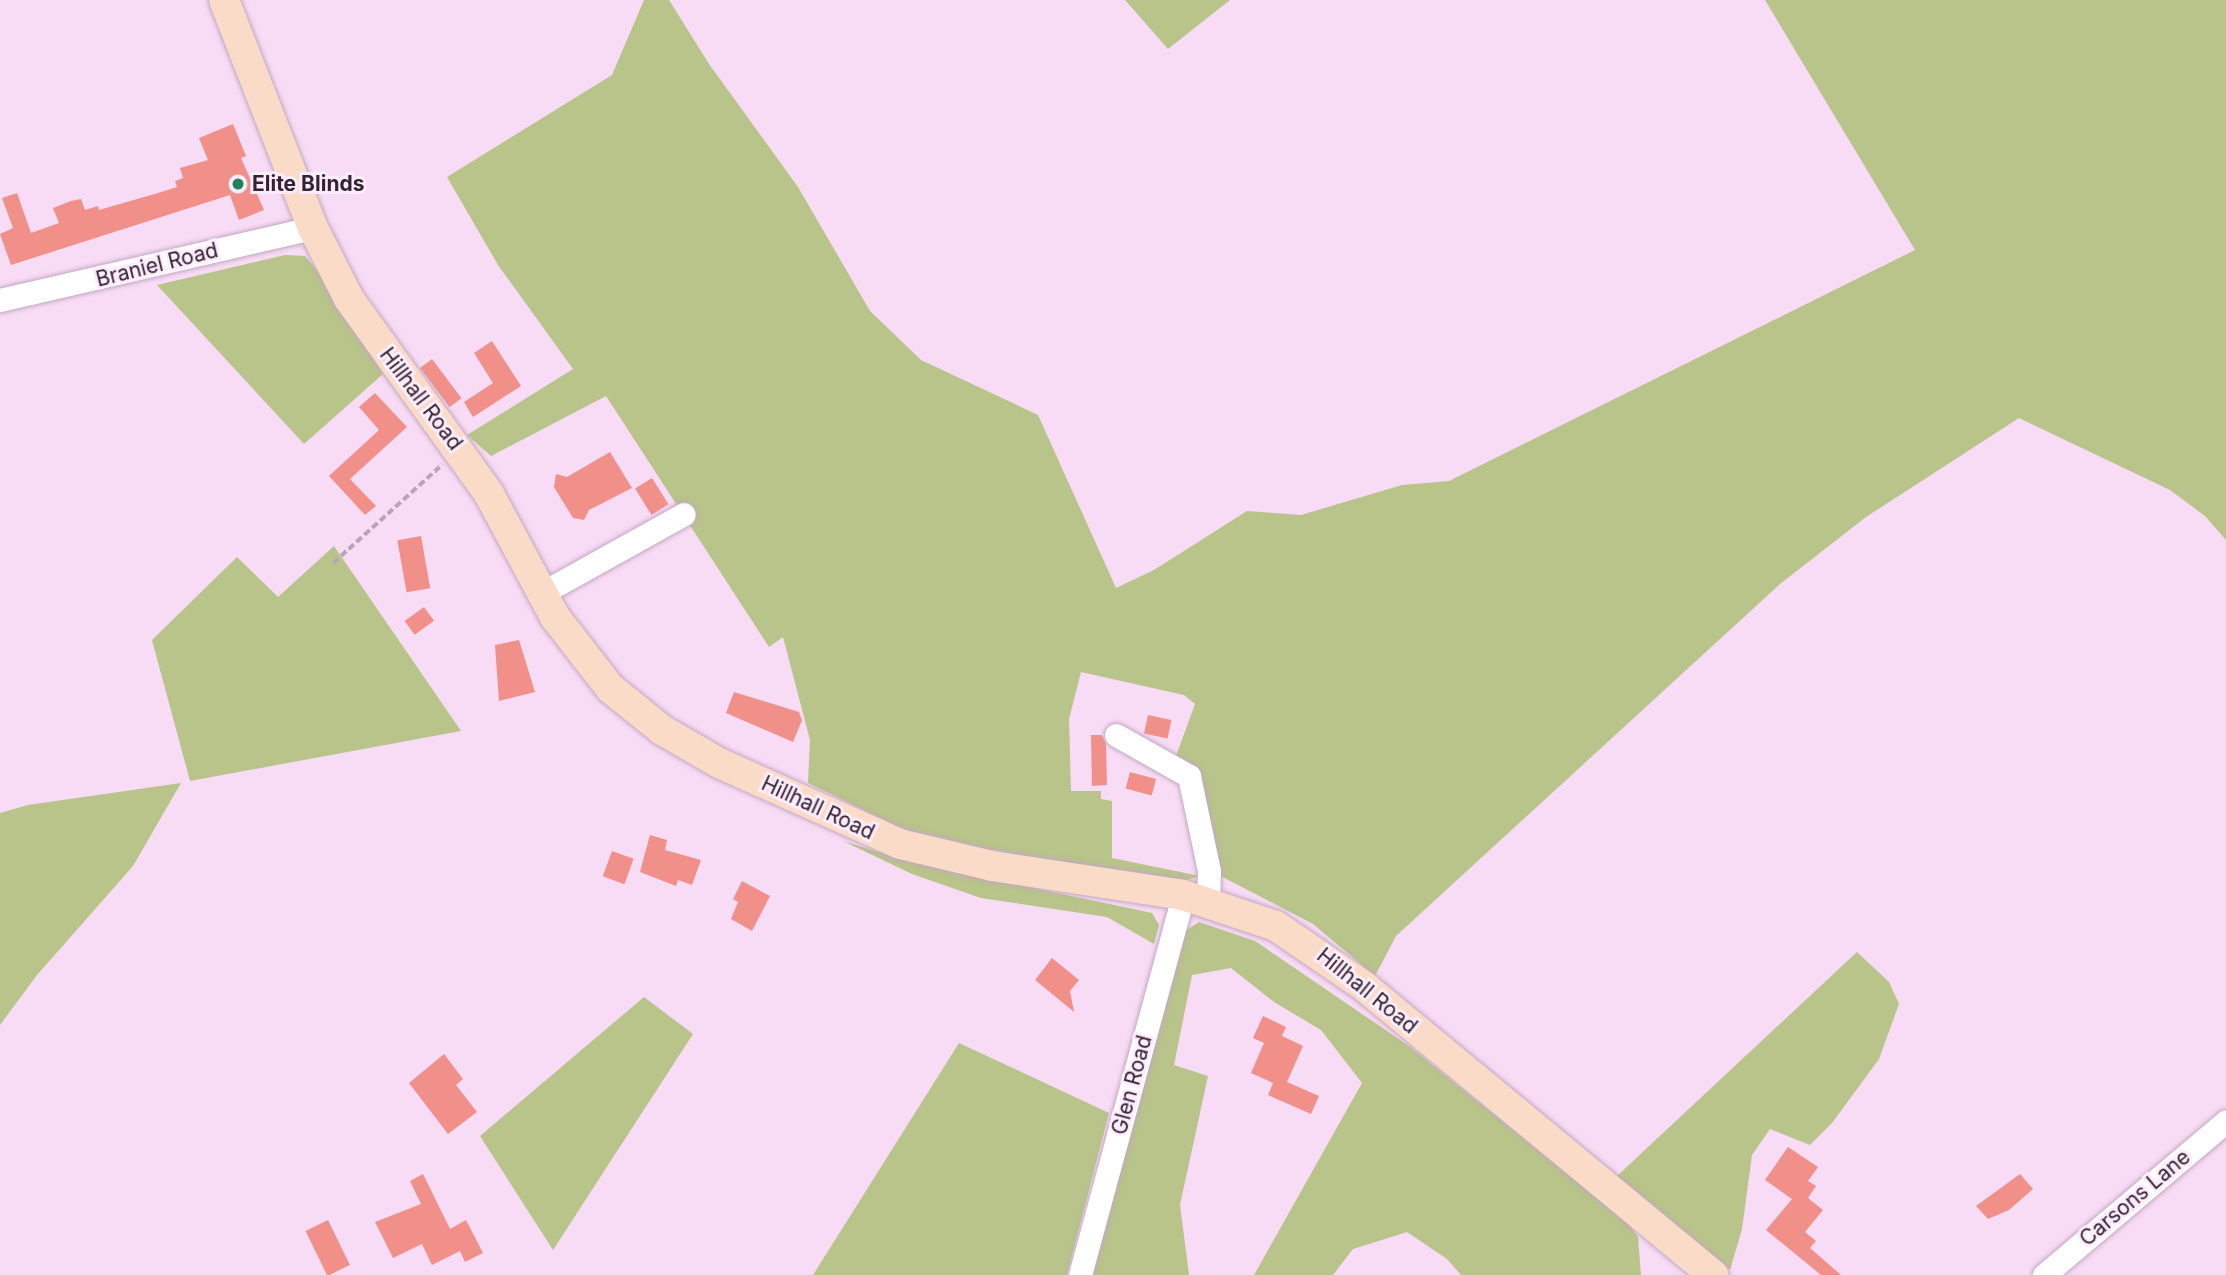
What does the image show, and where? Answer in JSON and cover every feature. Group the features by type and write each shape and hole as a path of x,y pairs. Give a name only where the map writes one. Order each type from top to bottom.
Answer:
{"main road":[{"name":"Hillhall Road","path":"224,0 313,228 349,299 495,503 542,593 580,655 610,688 662,730 719,763 851,825 933,853 1196,898 1276,926 1332,961 1713,1275"}],"street":[{"name":"Braniel Road","path":"0,300 313,228"},
{"path":"542,593 684,514"},
{"name":"Glen Road","path":"1080,1275 1196,898 1209,871 1189,776 1116,736"},
{"name":"Carsons Lane","path":"2044,1275 2226,1121"}],"path":[{"path":"333,563 459,450"}],"green space":[{"path":"644,0 669,0 709,64 798,187 870,311 921,360 1038,415 1116,588 1154,570 1247,511 1301,515 1402,485 1449,481 1915,250 1765,0 2226,0 2226,540 2205,516 2170,490 2019,418 1866,517 1780,584 1396,936 1375,976 1313,924 1217,874 1176,756 1195,704 1184,695 1081,672 1069,719 1071,791 1101,791 1101,799 1112,801 1112,858 1200,876 1187,880 1058,861 945,842 901,828 808,783 810,740 783,637 769,647 606,396 491,456 467,435 573,369 498,265 447,177 612,75"},
{"path":"1125,0 1230,0 1168,49"},
{"path":"285,255 305,256 322,276 383,374 304,444 157,285"},
{"path":"334,546 461,731 190,781 152,640 237,557 278,597"},
{"path":"181,783 133,866 37,975 0,1025 0,813 28,805"},
{"path":"843,841 911,862 1152,913 1159,925 1154,944 1107,917 981,898 912,874"},
{"path":"1199,922 1255,941 1409,1046 1626,1221 1638,1237 1641,1275 1461,1275 1447,1259 1407,1232 1353,1249 1333,1275 1254,1275 1362,1083 1321,1030 1274,1002 1231,968 1192,975 1174,1065 1208,1076 1180,1205 1189,1275 1093,1275 1182,933"},
{"path":"1857,952 1889,982 1899,1004 1879,1059 1832,1123 1810,1145 1770,1129 1752,1155 1742,1229 1730,1270 1617,1176"},
{"path":"644,997 693,1034 553,1250 480,1136"},
{"path":"959,1043 1109,1113 1067,1275 813,1275"}],"building":[{"path":"233,124 246,156 241,158 264,210 239,220 230,195 11,265 0,234 13,228 2,198 17,193 31,233 59,223 53,208 71,201 81,199 85,210 98,206 99,210 177,187 175,181 183,178 180,168 208,160 199,138"},
{"path":"492,341 521,386 473,417 464,402 493,383 474,353"},
{"path":"432,359 461,398 450,407 420,368"},
{"path":"375,393 407,427 350,479 376,506 365,515 329,476 379,430 359,407"},
{"path":"610,452 632,488 589,510 584,520 573,518 554,487 556,474 567,477"},
{"path":"652,478 668,504 651,515 635,489"},
{"path":"421,536 430,588 407,592 397,540"},
{"path":"424,607 434,621 415,635 405,621"},
{"path":"519,640 535,692 499,701 495,645"},
{"path":"734,692 799,712 802,720 793,742 726,713"},
{"path":"1148,715 1171,720 1168,739 1144,734"},
{"path":"1091,735 1102,735 1106,744 1107,785 1092,786"},
{"path":"1130,772 1156,779 1152,795 1126,788"},
{"path":"650,835 667,840 665,850 701,860 692,885 678,880 676,886 640,872"},
{"path":"612,851 634,859 624,884 603,876"},
{"path":"742,881 770,896 752,931 731,919 738,902 733,899"},
{"path":"1052,958 1079,980 1070,991 1074,1012 1035,980"},
{"path":"1263,1016 1286,1027 1282,1036 1303,1046 1287,1082 1319,1096 1311,1114 1268,1095 1273,1083 1251,1073 1264,1043 1253,1038"},
{"path":"444,1054 463,1079 456,1085 477,1112 448,1134 409,1083"},
{"path":"1788,1147 1818,1167 1808,1181 1816,1186 1808,1198 1823,1210 1805,1232 1816,1241 1810,1248 1841,1275 1821,1275 1766,1230 1792,1199 1765,1180"},
{"path":"423,1174 450,1229 466,1220 483,1253 465,1262 460,1251 432,1265 422,1244 393,1258 375,1222 421,1204 410,1181"},
{"path":"2020,1174 2033,1189 2009,1210 1988,1219 1976,1206"},
{"path":"328,1220 350,1265 327,1275 306,1231"}],"place":[{"name":"Elite Blinds","path":"238,184"}]}
